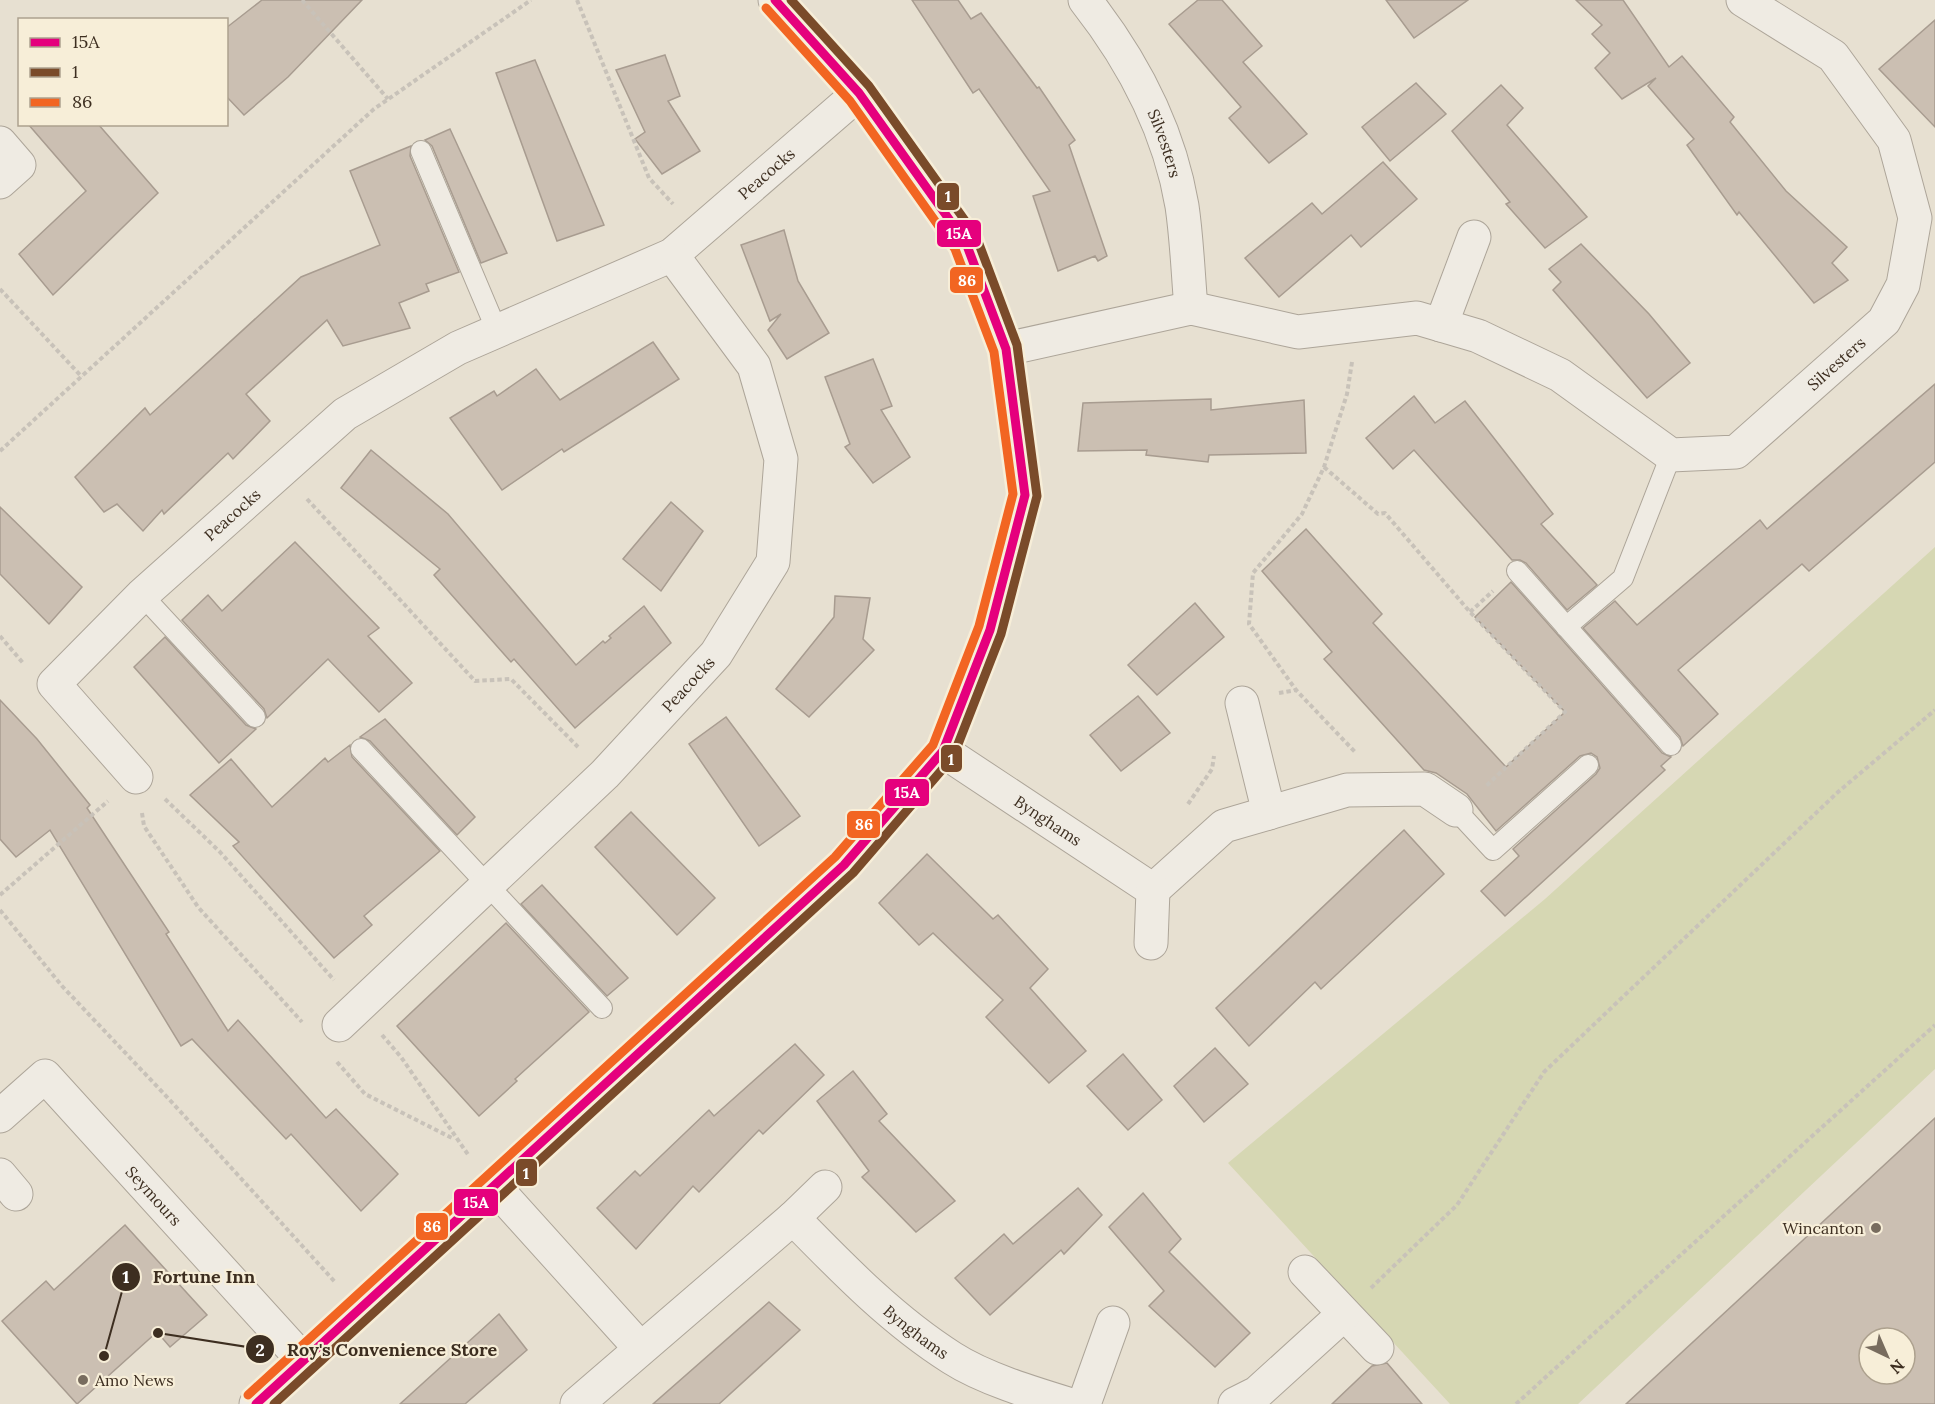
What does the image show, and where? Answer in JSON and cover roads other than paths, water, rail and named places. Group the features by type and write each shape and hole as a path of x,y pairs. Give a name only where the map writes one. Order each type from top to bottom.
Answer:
{"street":[{"path":"256,1404 844,866 943,751 990,630 1025,495 1006,349 966,243 859,93 775,0"},
{"name":"Silvesters","path":"1084,0 1117,41 1157,115 1181,205 1191,308"},
{"name":"Silvesters","path":"1671,455 1736,452 1884,321 1903,285 1915,218 1894,140 1833,56 1743,0"},
{"name":"Peacocks","path":"136,777 54,684 142,595 345,414 458,348 672,255 859,93"},
{"path":"0,143 19,165 0,182"},
{"path":"1441,325 1474,237"},
{"name":"Peacocks","path":"349,1017 605,774 716,654 773,562 781,459 754,366 672,255"},
{"path":"1006,349 1191,308 1298,332 1417,318 1478,336 1560,375 1671,455"},
{"path":"1242,703 1269,813"},
{"name":"Bynghams","path":"943,751 1152,890"},
{"path":"1151,943 1152,890 1224,826 1347,789 1425,789 1456,810"},
{"name":"Seymours","path":"0,1116 45,1076 303,1360"},
{"path":"493,1185 640,1348"},
{"path":"577,1404 793,1218 825,1187"},
{"name":"Bynghams","path":"793,1218 866,1293 953,1359 1027,1391 1068,1404"},
{"path":"1305,1272 1377,1348"},
{"path":"1234,1404 1257,1393 1344,1314"},
{"path":"1084,1404 1113,1323"}],"lane":[{"path":"421,151 497,331"},
{"path":"1566,627 1623,578 1671,455"},
{"path":"1516,571 1671,745"},
{"path":"142,595 255,717"},
{"path":"361,749 602,1008"},
{"path":"1456,810 1493,850 1588,765"}],"place":[{"name":"Wincanton","path":"1876,1228"},
{"name":"Roy's Convenience Store","path":"158,1333"},
{"name":"Fortune Inn","path":"104,1356"},
{"name":"Amo News","path":"83,1380"}]}
